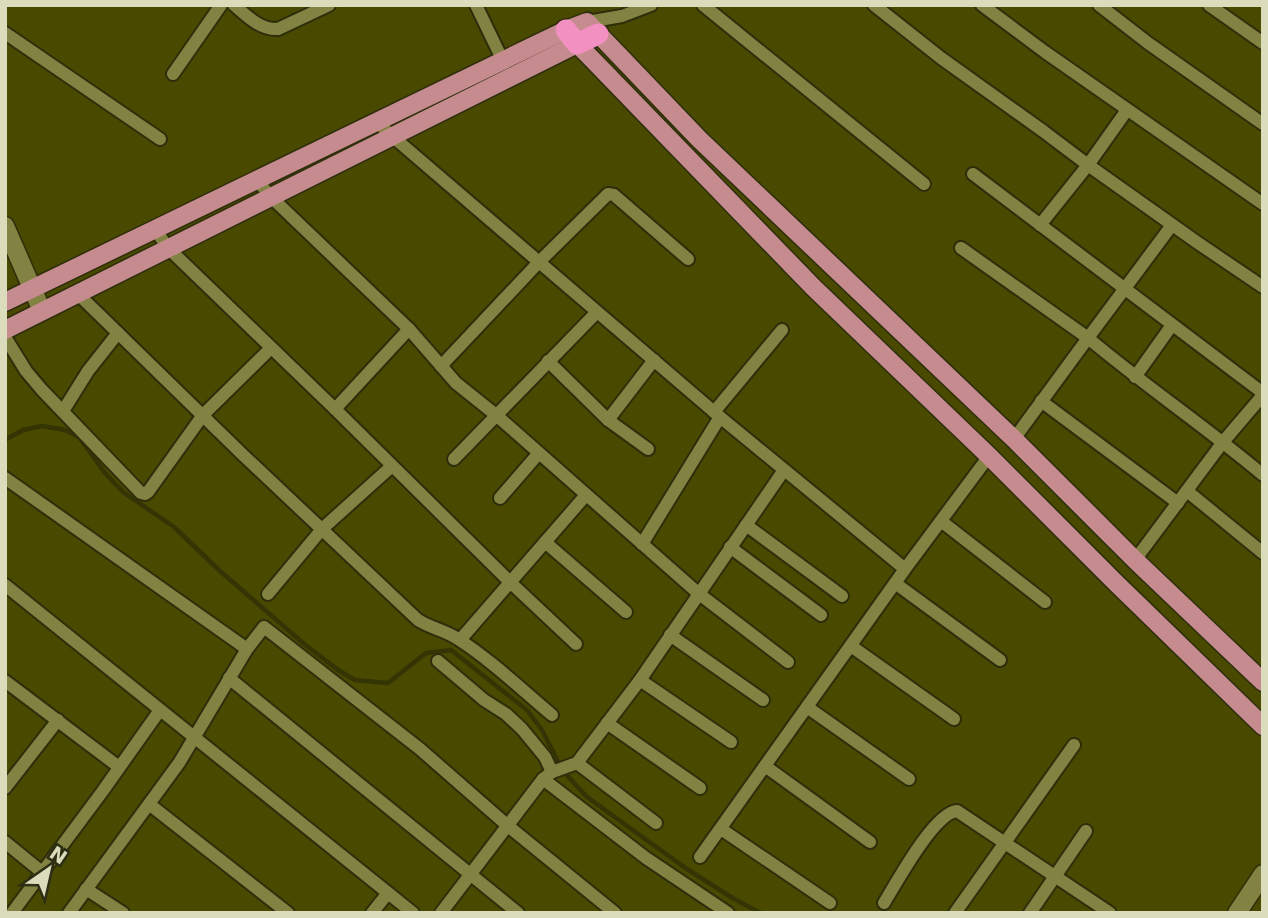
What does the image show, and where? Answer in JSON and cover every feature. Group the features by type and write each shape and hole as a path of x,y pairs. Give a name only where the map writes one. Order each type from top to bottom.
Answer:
{"highway":[{"path":"571,37 593,28"}],"main road":[{"path":"593,28 699,139 1014,439 1135,561 1263,682"},
{"path":"5,302 503,61 571,37"},
{"path":"5,330 392,136 571,37"},
{"path":"571,37 813,287 1263,726"}],"street":[{"path":"173,74 221,5"},
{"path":"233,5 269,30 278,29 329,5"},
{"path":"476,5 503,61"},
{"path":"593,28 651,5"},
{"path":"703,5 924,184"},
{"path":"874,5 941,58 1088,165 1263,286"},
{"path":"982,5 1263,204"},
{"path":"1099,5 1263,124"},
{"path":"1209,5 1263,43"},
{"path":"5,33 160,139"},
{"path":"1040,225 1127,110"},
{"path":"377,122 717,415 905,569"},
{"path":"973,174 1263,394 1223,442 1135,561"},
{"path":"257,180 271,197 409,329 456,383 698,593 788,662"},
{"path":"441,366 539,262 608,194 614,195 688,259"},
{"path":"1014,439 1172,225"},
{"path":"5,226 42,311"},
{"path":"155,229 169,248 576,644"},
{"path":"961,248 1088,338 1263,475"},
{"path":"78,293 418,620 460,640 502,671 552,715"},
{"path":"454,459 597,312"},
{"path":"1135,377 1172,325"},
{"path":"335,409 409,329"},
{"path":"642,544 717,415 782,330"},
{"path":"63,411 88,371 118,333"},
{"path":"5,337 26,371 42,390 141,493 145,494 203,415 271,348"},
{"path":"608,420 654,360"},
{"path":"548,361 608,420 648,449"},
{"path":"1041,401 1178,503"},
{"path":"500,498 539,453"},
{"path":"701,857 905,569 989,456"},
{"path":"268,594 322,530 392,466"},
{"path":"441,913 508,826 607,723 640,680 783,470"},
{"path":"5,478 247,649"},
{"path":"1187,491 1263,553"},
{"path":"460,640 586,495"},
{"path":"941,521 1045,602"},
{"path":"746,525 842,596"},
{"path":"545,542 626,612"},
{"path":"730,547 821,615"},
{"path":"895,583 1000,660"},
{"path":"5,585 413,913"},
{"path":"69,913 179,763 247,649 262,629 267,628 420,749 508,826 615,913"},
{"path":"670,635 763,700"},
{"path":"851,646 954,719"},
{"path":"438,661 522,729 545,757 646,858 728,913"},
{"path":"229,678 518,913"},
{"path":"640,680 731,742"},
{"path":"5,681 119,767"},
{"path":"807,707 909,779"},
{"path":"12,913 160,710"},
{"path":"5,788 10,773 58,720"},
{"path":"607,723 700,788"},
{"path":"955,913 1074,745"},
{"path":"765,766 870,842"},
{"path":"559,770 656,823"},
{"path":"149,804 288,913"},
{"path":"884,903 931,829 950,812 957,811 1110,913"},
{"path":"721,829 830,903"},
{"path":"1030,913 1086,831"},
{"path":"5,842 43,873"},
{"path":"1237,913 1263,874"},
{"path":"86,889 123,913"},
{"path":"372,913 388,893"}],"waterway":[{"path":"5,440 23,430 42,426 65,430 79,437 105,473 123,492 174,527 303,643 355,680 388,683 426,653 451,650 527,710 542,730 563,771 587,797 684,867 761,913"}]}
